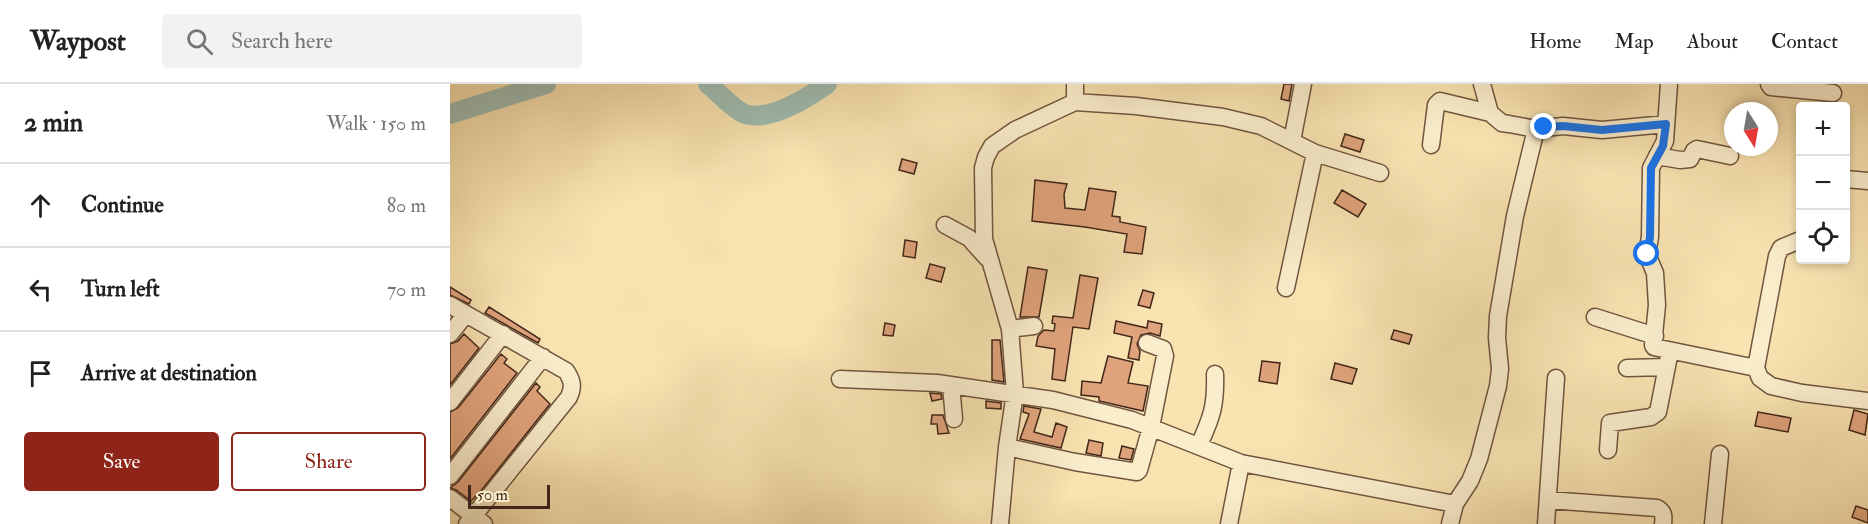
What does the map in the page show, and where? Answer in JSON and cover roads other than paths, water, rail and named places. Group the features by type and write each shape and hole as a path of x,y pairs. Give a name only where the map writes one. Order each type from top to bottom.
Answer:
{"street":[{"path":"1075,84 1075,102"},
{"path":"1292,141 1303,84"},
{"path":"1482,84 1490,114"},
{"path":"1668,359 1654,347 1657,318 1655,273 1647,254 1650,237 1651,168 1663,146 1670,84"},
{"path":"1769,84 1771,87 1833,94"},
{"path":"1431,145 1438,102 1443,101 1490,114 1502,123 1536,129 1563,126 1611,130 1666,124"},
{"path":"1000,524 1015,393 1010,329 988,260 984,239 983,168 992,146 1002,138 1075,102 1172,109 1262,126 1315,153 1380,173"},
{"path":"1450,524 1455,504 1470,482 1479,459 1499,378 1497,327 1501,295 1515,216 1536,129"},
{"path":"1657,156 1685,161 1690,159 1697,149 1724,155"},
{"path":"1286,288 1315,153"},
{"path":"1850,179 1868,181"},
{"path":"945,225 969,238 988,260"},
{"path":"1796,242 1781,248 1777,255 1756,368 1760,378 1771,386 1802,393 1868,401"},
{"path":"450,304 566,371 570,376 572,389 569,397 475,521 450,498"},
{"path":"450,334 466,314"},
{"path":"1595,317 1654,336"},
{"path":"1010,329 1034,326"},
{"path":"450,402 503,334"},
{"path":"1008,447 1133,473 1139,470 1151,427 1165,352 1160,347 1147,343"},
{"path":"450,476 543,357"},
{"path":"1608,450 1610,423 1651,417 1658,412 1668,359"},
{"path":"1627,368 1668,359 1756,368"},
{"path":"1199,446 1213,414 1215,374"},
{"path":"1546,524 1556,378"},
{"path":"840,379 905,380 951,385 1015,393 1085,407 1151,427 1241,462 1455,504"},
{"path":"951,385 954,418"},
{"path":"1713,524 1720,454"},
{"path":"1229,524 1241,462"},
{"path":"1548,500 1657,508 1664,515 1663,524"}],"waterway":[{"path":"450,114 546,84"},
{"path":"708,84 736,109 755,116 777,112 827,84"}]}
